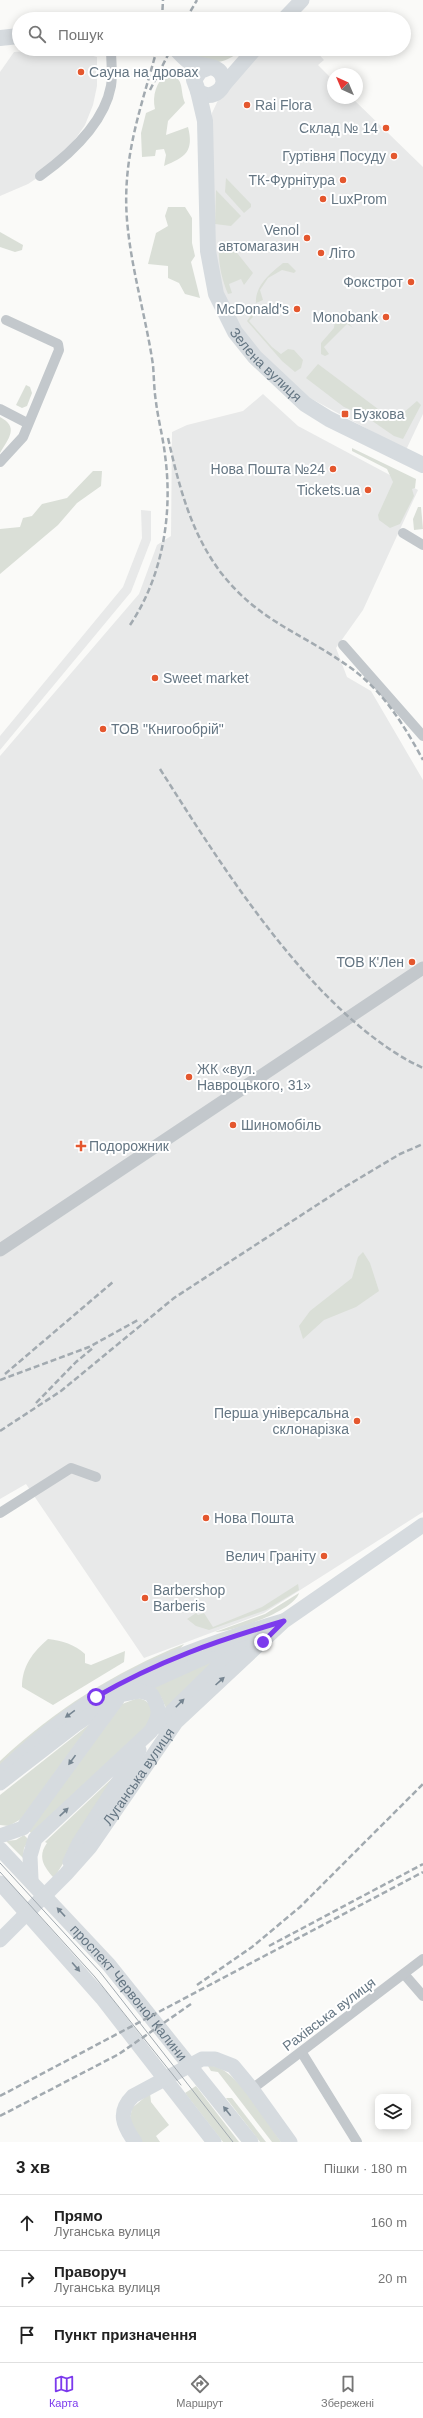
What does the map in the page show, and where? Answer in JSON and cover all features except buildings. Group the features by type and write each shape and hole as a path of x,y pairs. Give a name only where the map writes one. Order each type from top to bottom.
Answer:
{"main road":[{"path":"291,12 302,0"},
{"path":"0,38 12,37"},
{"path":"184,56 189,61 214,68 223,77 219,90"},
{"path":"242,63 200,71 196,85 206,96 219,90 248,56"},
{"name":"Зелена вулиця","path":"189,61 205,121 208,251 216,294 235,332 260,362 305,404 329,419 423,465"},
{"name":"Зелена вулиця","path":"205,121 219,90"},
{"name":"Луганська вулиця","path":"0,1940 66,1874 90,1847 176,1722 284,1621 423,1525"},
{"path":"0,1783 75,1725 120,1695 284,1621"},
{"path":"31,1879 30,1856 35,1839 151,1732 216,1668 284,1621"},
{"name":"Луганська вулиця","path":"0,1775 52,1727 119,1684 198,1647 284,1621"},
{"path":"0,1836 23,1828 120,1695 140,1691 151,1694 159,1708 159,1716 151,1732 79,1843 66,1874"},
{"name":"проспект Червоної Калини","path":"0,1849 31,1879 109,1964 250,2142"},
{"name":"проспект Червоної Калини","path":"0,1883 6,1896 102,1998 214,2142"},
{"path":"135,2142 125,2128 122,2118 123,2108 128,2101 133,2096 202,2059 215,2059 232,2066 252,2089 290,2142"}],"street":[{"path":"40,176 87,134 104,106 111,86 112,56"},
{"path":"0,462 23,437 27,423 59,347 58,344 6,320"},
{"path":"0,409 27,423"},
{"path":"403,533 423,545"},
{"path":"343,645 423,736"},
{"path":"0,1250 423,968"},
{"path":"0,1514 71,1468 96,1477"},
{"name":"Рахівська вулиця","path":"252,2089 302,2053 423,1959"},
{"path":"404,1974 423,1996"},
{"path":"302,2053 357,2142"}],"shaded area":[{"path":"12,55 97,57 97,86 93,105 85,125 69,148 40,176 28,184 0,196 0,72"},
{"path":"197,56 234,56 229,59 215,62 202,59"},
{"path":"257,56 320,56 324,60 318,65 327,74 327,104 358,104 423,167 423,414 406,450 297,391 244,334 226,309 211,232 212,113 221,94"},
{"path":"168,73 180,82 185,103 168,121 166,135 188,127 190,142 189,148 183,156 164,166 166,155 164,149 156,150 155,156 142,157 141,133 146,113 155,109 154,99 158,84 160,80"},
{"path":"226,178 251,204 251,207 244,213 225,192"},
{"path":"216,190 241,216 231,226 215,224"},
{"path":"168,207 185,207 192,218 192,243 195,256 191,262 200,298 185,294 179,283 168,278 168,266 148,264 156,233 168,226 165,216"},
{"path":"0,232 23,245 22,250 15,252 0,247"},
{"path":"225,241 230,244 253,273 244,285 241,279 229,284 232,293 228,294 222,275 219,257 219,243"},
{"path":"283,263 288,263 296,271 294,273 282,270 268,278 260,290 263,300 256,303 256,297 261,285 269,275"},
{"path":"252,314 253,317 249,321 272,347 281,354 288,349 294,350 303,360 301,368 295,372 282,361 247,321"},
{"path":"341,315 353,328 347,324 324,347 329,354 325,356 321,354 321,343 334,328 335,320"},
{"path":"318,364 394,421 417,401 421,405 403,439 394,436 365,416 344,407 306,378"},
{"path":"26,385 30,387 32,393 27,406 22,408 16,405"},
{"path":"263,394 298,426 418,490 363,610 336,648 347,677 371,691 423,780 423,1512 264,1613 144,1658 26,1484 0,1499 0,756 139,594 157,545 171,536 172,432 187,425 243,411"},
{"path":"0,417 6,421 11,429 9,438 0,453"},
{"path":"352,448 416,479 415,488 412,489 414,496 400,524 390,528 379,520 378,515 393,482 387,469 352,451"},
{"path":"93,471 102,471 101,486 77,503 58,525 0,574 0,529 20,527 23,518 32,516 42,504 67,498"},
{"path":"418,507 421,507 423,529 414,530 413,519"},
{"path":"141,510 151,511 151,540 131,592 0,750 0,736 123,587 142,538"},
{"path":"363,1252 370,1263 379,1291 356,1307 324,1320 303,1339 299,1326 310,1311 352,1278 358,1257"},
{"path":"298,1584 299,1590 266,1610 209,1630 196,1626 187,1619 196,1613 198,1615 204,1613 213,1627 262,1607"},
{"path":"299,1593 295,1600 275,1613 248,1624 215,1632 265,1614"},
{"path":"48,1639 63,1642 77,1648 85,1654 85,1663 91,1665 125,1651 124,1662 53,1705 22,1687 24,1672 29,1660"},
{"path":"184,1644 179,1650 0,1767 0,1761 21,1742 42,1725 86,1694 134,1667"},
{"path":"222,1657 166,1708 161,1697 152,1688"},
{"path":"138,1698 143,1699 149,1704 152,1710 153,1723 33,1835 29,1831 122,1704"},
{"path":"91,1723 21,1819 9,1826 0,1825 0,1795"},
{"path":"121,1770 54,1878 47,1870 43,1862 42,1853 47,1843 45,1842"},
{"path":"24,1835 29,1840 24,1848 23,1858 6,1841 16,1840"},
{"path":"208,2066 218,2067 239,2084 259,2109 281,2142 272,2142 218,2072 211,2071"},
{"path":"196,2086 239,2142 223,2142 185,2093"},
{"path":"150,2093 151,2102 169,2125 156,2136 160,2142 142,2142 129,2124 132,2108"},
{"path":"226,2098 232,2098 266,2142 260,2142"}],"tram line":[{"path":"0,1863 100,1972 233,2142"},
{"path":"0,1872 95,1977 181,2085"}],"railway":[{"path":"162,12 163,0"},
{"path":"190,12 197,0"},
{"path":"130,625 151,586 158,565 163,543 168,499 165,455 155,397 153,365 132,257 127,220 126,197 127,175 134,133 155,56"},
{"path":"150,90 167,56"},
{"path":"168,438 182,492 194,526 211,559 222,574 236,590 266,616 348,666 371,685 391,708 423,760"},
{"path":"160,769 235,883 275,937 297,963 331,1001 355,1023 381,1043 423,1068"},
{"path":"0,1431 61,1391 174,1298 343,1188 400,1154 423,1144"},
{"path":"5,1374 113,1282"},
{"path":"0,1380 89,1347 138,1320"},
{"path":"36,1403 76,1362 93,1348"},
{"path":"197,1985 252,1947 300,1907 423,1784"},
{"path":"269,1946 423,1864"},
{"path":"0,2096 423,1872"},
{"path":"0,2116 119,2054 191,2004"}],"place":[{"name":"Сауна на дровах","path":"81,72"},
{"name":"Rai Flora","path":"247,105"},
{"name":"Склад № 14","path":"386,128"},
{"name":"Гуртівня Посуду","path":"394,156"},
{"name":"ТК-Фурнітура","path":"343,180"},
{"name":"LuxProm","path":"323,199"},
{"name":"Venol автомагазин","path":"307,238"},
{"name":"Літо","path":"321,253"},
{"name":"Фокстрот","path":"411,282"},
{"name":"McDonald's","path":"297,309"},
{"name":"Monobank","path":"386,317"},
{"name":"Бузкова","path":"345,414"},
{"name":"Нова Пошта №24","path":"333,469"},
{"name":"Tickets.ua","path":"368,490"},
{"name":"Sweet market","path":"155,678"},
{"name":"ТОВ \"Книгообрiй\"","path":"103,729"},
{"name":"ТОВ К'Лен","path":"412,962"},
{"name":"ЖК «вул. Навроцького, 31»","path":"189,1077"},
{"name":"Шиномобіль","path":"233,1125"},
{"name":"Подорожник","path":"81,1146"},
{"name":"Перша універсальна склонарізка","path":"357,1421"},
{"name":"Нова Пошта","path":"206,1518"},
{"name":"Велич Граніту","path":"324,1556"},
{"name":"Barbershop Barberis","path":"145,1598"}],"route":[{"path":"96,1697 141,1672 198,1647 284,1621 263,1642"}]}
